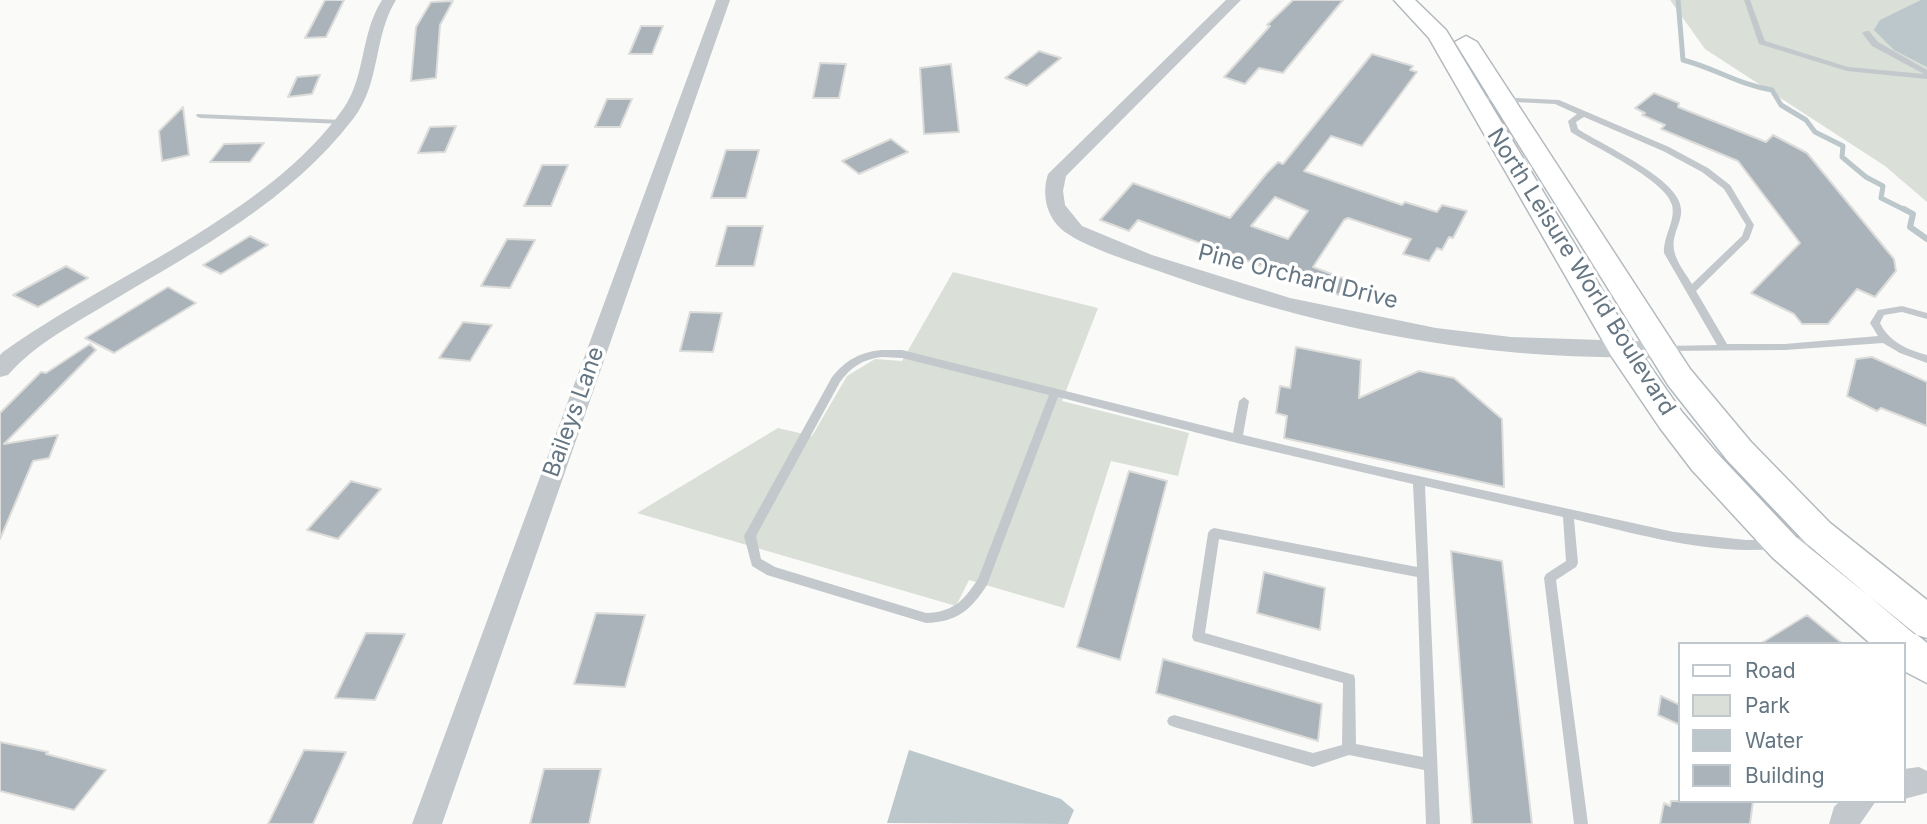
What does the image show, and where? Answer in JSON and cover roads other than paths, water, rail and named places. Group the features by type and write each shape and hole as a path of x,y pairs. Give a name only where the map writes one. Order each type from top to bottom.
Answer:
{"street":[{"path":"0,369 11,357 47,331 247,211 343,122 358,100 370,64 371,46 381,10 389,0"},
{"name":"Baileys Lane","path":"427,824 723,0"},
{"name":"Pine Orchard Drive","path":"1234,0 1057,174 1051,190 1052,200 1063,219 1075,230 1223,288 1310,310 1466,341 1541,349 1662,349"},
{"name":"North Leisure World Boulevard","path":"1404,0 1438,35 1488,99 1679,377 1739,452 1824,539 1927,622"},
{"name":"North Leisure World Boulevard","path":"1428,0 1461,35 1488,99 1623,350 1671,420 1704,461 1784,547 1896,642"},
{"path":"1906,650 1927,666"},
{"path":"1844,824 1845,818 1859,803"}],"lane":[{"path":"1747,0 1762,42 1847,69 1927,75"},
{"path":"1866,33 1875,44 1927,75"},
{"path":"1488,99 1556,102 1705,170 1727,187 1750,225 1746,237 1691,290"},
{"path":"1584,113 1572,121 1574,130 1640,170 1675,197 1676,223 1667,246 1672,260 1724,348"},
{"path":"200,116 343,122"},
{"path":"1927,316 1902,309 1881,312 1875,323 1885,339 1897,348 1927,359"},
{"path":"1662,349 1885,339"},
{"path":"1055,393 982,581 973,597 952,614 944,618 926,618 771,571 756,562 750,536 846,365 879,352 902,354 1419,482 1728,546 1784,547 1824,539"},
{"path":"1237,439 1244,401"},
{"path":"1419,482 1433,824"},
{"path":"1568,513 1572,563 1550,578 1581,824"},
{"path":"1349,749 1349,679 1198,637 1214,533 1421,573"},
{"path":"1174,721 1313,760 1349,749 1430,765"}],"water":[{"path":"1921,0 1927,0 1927,67 1894,50 1874,30 1880,20"},
{"path":"909,750 1061,799 1074,810 1068,824 887,823"}],"waterway":[{"path":"1678,0 1683,60 1772,90 1781,105 1806,120 1815,132 1843,146 1842,157 1866,177 1883,186 1881,198 1907,211"},
{"path":"1904,209 1913,214 1910,227 1927,239"}]}
